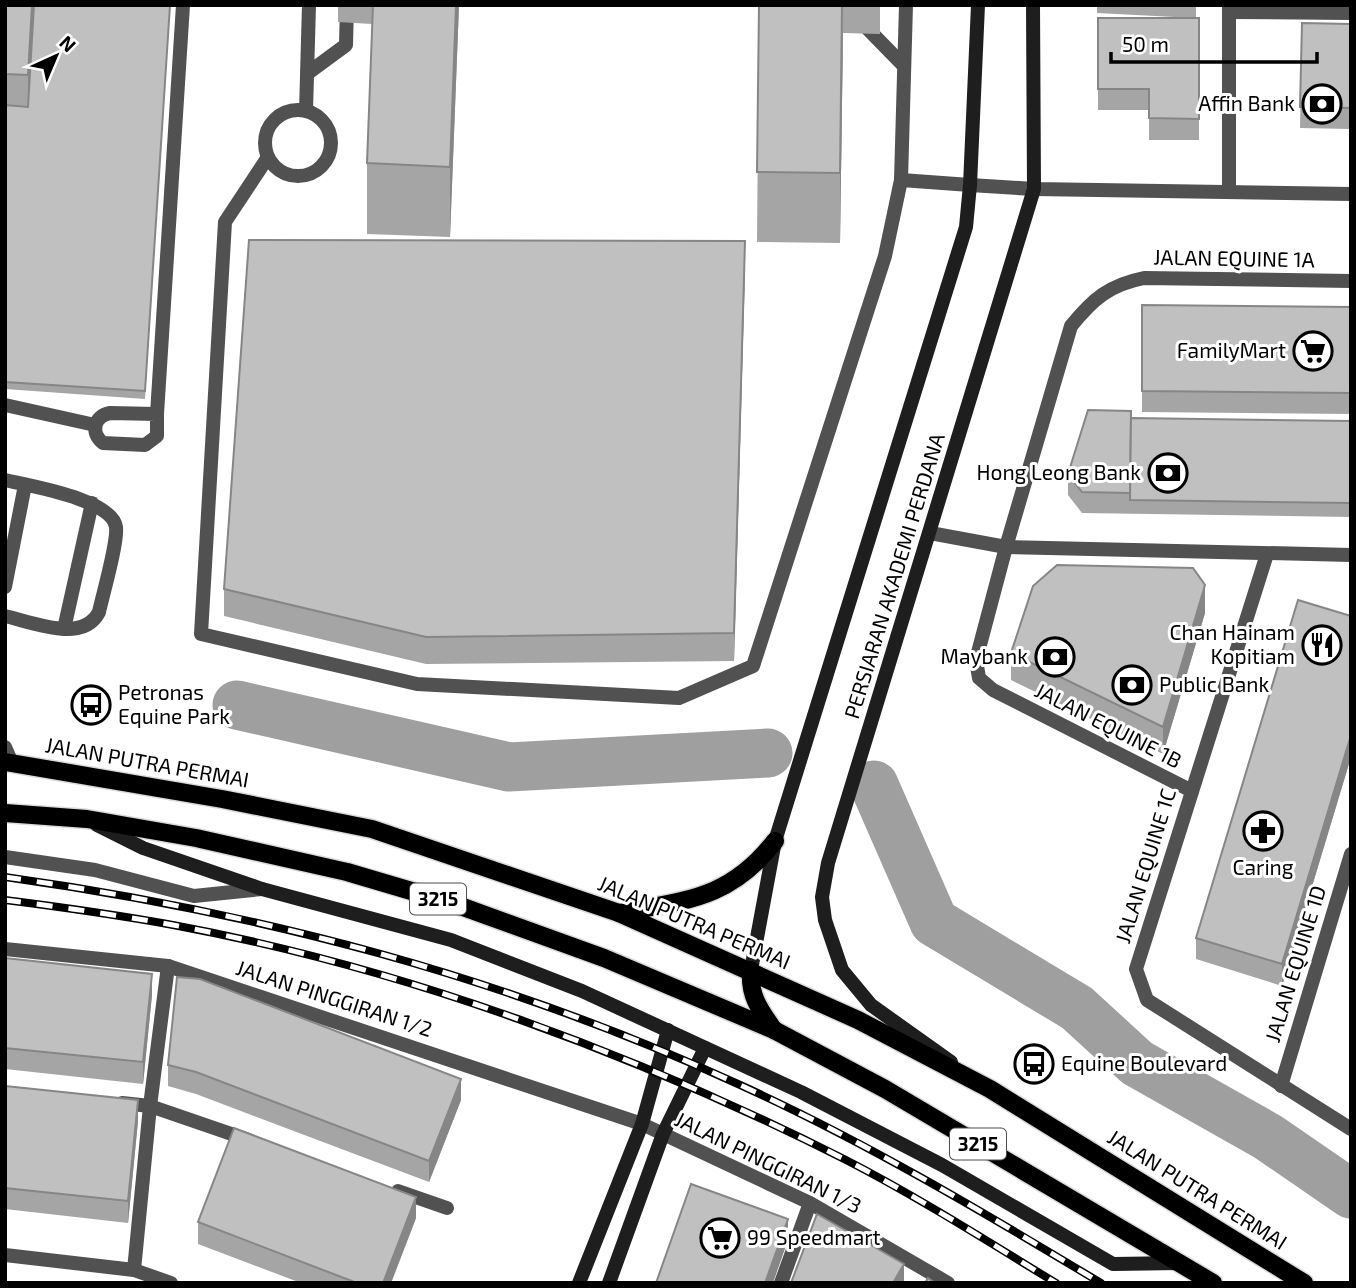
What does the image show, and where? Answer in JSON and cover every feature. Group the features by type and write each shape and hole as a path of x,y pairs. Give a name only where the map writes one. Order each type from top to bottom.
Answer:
{"main road":[{"name":"JALAN PUTRA PERMAI","path":"7,758 372,829 619,913 859,1020 990,1089 1304,1283"},
{"name":"3215","path":"5,813 87,819 197,838 333,869 452,903 604,958 774,1030 885,1088 1213,1283"},
{"path":"619,913 686,901 724,888 758,862 775,841"},
{"path":"751,970 750,986 755,1003 774,1030"}],"street":[{"path":"157,414 110,413 100,416 95,425 96,436 103,443 145,445 157,436 183,5"},
{"path":"306,111 309,5"},
{"path":"308,73 346,45 347,5"},
{"path":"865,5 865,26 904,66"},
{"path":"268,157 225,222 201,634 417,684 679,698 753,666 885,256 901,180 906,5"},
{"name":"PERSIARAN AKADEMI PERDANA","path":"751,970 775,841 966,227 978,5"},
{"name":"PERSIARAN AKADEMI PERDANA","path":"990,1089 870,1005 842,970 825,920 822,897 828,863 1034,189 1033,5"},
{"path":"1229,192 1229,9 1351,13"},
{"path":"294,110 306,111 324,122 332,144 324,165 315,172 292,176 282,172 268,157 266,137 275,119 294,110"},
{"path":"901,180 1034,189 1351,194"},
{"name":"JALAN EQUINE 1A","path":"1006,547 1071,326 1090,303 1124,282 1144,278 1351,281"},
{"path":"5,405 95,425"},
{"path":"5,480 92,503 109,513 117,530 95,620 79,629 64,629 5,616"},
{"path":"5,587 25,485"},
{"path":"64,629 92,503"},
{"path":"930,533 1006,547 1351,555"},
{"name":"JALAN EQUINE 1B","path":"1006,547 976,660 979,678 993,690 1192,791"},
{"name":"JALAN EQUINE 1C","path":"1267,554 1136,969 1147,1000 1351,1129"},
{"path":"87,819 143,848 262,889 451,940 582,991 801,1092 942,1165 1112,1265 1180,1263"},
{"name":"JALAN EQUINE 1D","path":"1281,1086 1351,854"},
{"path":"5,857 95,870 194,896 262,889"},
{"name":"JALAN PINGGIRAN 1/2","path":"5,949 167,966 642,1124"},
{"path":"134,1270 167,966"},
{"path":"579,1283 642,1124 668,1030"},
{"path":"609,1283 663,1134 705,1048"},
{"path":"110,1102 150,1106 266,1146"},
{"name":"JALAN PINGGIRAN 1/3","path":"642,1124 810,1203 948,1283"},
{"path":"382,1186 447,1208"},
{"path":"780,1283 810,1203"},
{"path":"5,1255 134,1270 171,1283"}],"building":[{"path":"5,5 32,5 28,75 5,74"},
{"path":"34,5 170,5 145,391 5,382 5,105 28,107"},
{"path":"373,5 456,5 450,167 367,163"},
{"path":"759,5 842,5 840,173 757,172"},
{"path":"1098,18 1199,18 1199,119 1149,118 1149,89 1098,89"},
{"path":"1302,23 1351,24 1351,108 1300,107"},
{"path":"249,240 745,241 734,633 426,637 224,589"},
{"path":"1142,305 1351,307 1351,393 1142,391"},
{"path":"1088,410 1131,411 1130,493 1082,492 1068,474"},
{"path":"1131,418 1351,421 1351,503 1130,500"},
{"path":"1057,565 1193,568 1205,585 1163,727 1011,653 1033,586"},
{"path":"1298,600 1351,616 1351,735 1282,964 1196,938"},
{"path":"5,958 152,974 143,1062 5,1048"},
{"path":"177,977 200,979 461,1079 429,1161 196,1072 168,1065"},
{"path":"5,1086 138,1100 128,1201 5,1188"},
{"path":"234,1128 416,1197 383,1283 357,1283 198,1222"},
{"path":"691,1184 788,1219 765,1283 656,1283"},
{"path":"817,1214 904,1264 893,1283 791,1283"}],"waterway":[{"path":"237,705 509,767 768,753"},
{"path":"874,785 934,922 1077,1008 1137,1063 1268,1137 1351,1194"}],"railway":[{"path":"5,877 195,909 288,930 379,953 560,1011 738,1084 831,1129 968,1204 1101,1283"},
{"path":"5,900 152,921 260,943 433,990 518,1019 685,1085 846,1160 926,1204 1056,1283"}],"place":[{"name":"Affin Bank","path":"1322,104"},
{"name":"FamilyMart","path":"1313,351"},
{"name":"Hong Leong Bank","path":"1168,473"},
{"name":"Chan Hainam Kopitiam","path":"1322,645"},
{"name":"Maybank","path":"1055,657"},
{"name":"Public Bank","path":"1132,685"},
{"name":"Petronas Equine Park","path":"91,705"},
{"name":"Caring","path":"1263,831"},
{"name":"Equine Boulevard","path":"1034,1064"},
{"name":"99 Speedmart","path":"720,1238"}]}
